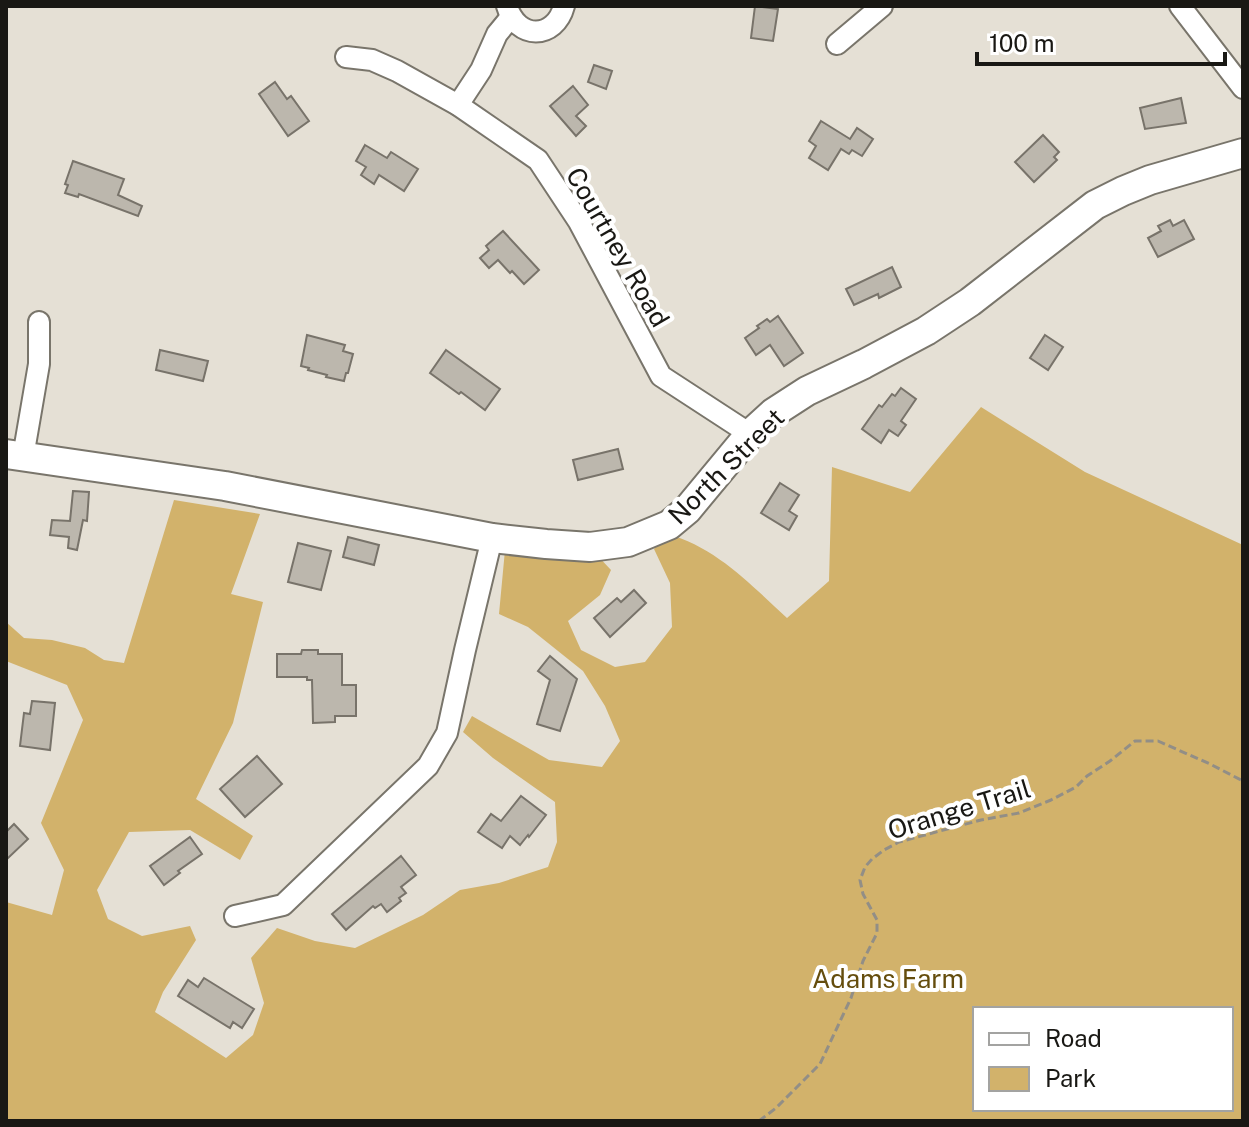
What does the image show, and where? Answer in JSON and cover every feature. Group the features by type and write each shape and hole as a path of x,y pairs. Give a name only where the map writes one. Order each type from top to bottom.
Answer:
{"street":[{"path":"458,105 481,70 509,12 524,29 542,31 557,22 564,6"},
{"path":"837,44 882,6"},
{"path":"1180,6 1243,88"},
{"name":"Courtney Road","path":"346,57 385,65 458,105 538,160 579,222 661,376 750,434"},
{"name":"North Street","path":"14,455 225,486 492,538 590,547 628,542 669,525 687,510 750,434 773,413 807,391 926,331 970,302 1095,205 1150,180 1241,156"},
{"path":"14,455 39,364 39,322"},
{"path":"235,916 283,905 428,766 447,733 492,538"}],"path":[{"name":"Orange Trail","path":"759,1121 820,1064 851,998 863,961 877,933 877,920 863,894 860,880 865,867 884,850 935,831 1019,813 1051,800 1076,787 1135,741 1158,741 1243,781"}],"green space":[{"name":"Adams Farm","path":"981,407 1085,472 1243,545 1243,1121 6,1121 6,902 52,915 64,870 41,823 83,720 67,685 6,661 6,622 24,638 52,640 85,648 104,660 124,663 174,500 260,514 231,594 263,602 233,723 196,799 253,836 240,860 190,830 129,832 97,890 108,919 142,936 190,926 196,940 163,992 155,1012 226,1058 253,1035 264,1003 251,958 277,928 315,941 355,948 423,915 460,890 499,883 548,867 557,842 555,802 493,758 463,732 472,716 549,760 602,767 620,741 605,706 583,671 528,627 499,614 505,550 596,554 611,570 600,595 568,621 581,650 615,667 645,662 672,627 670,583 654,549 667,534 717,558 787,618 829,581 832,467 910,492"}],"building":[{"path":"755,6 778,9 773,41 751,38"},
{"path":"594,65 612,71 606,89 588,82"},
{"path":"275,82 287,99 291,96 309,121 288,136 259,94"},
{"path":"573,86 588,105 576,116 586,126 576,136 550,106"},
{"path":"1181,98 1186,123 1145,129 1140,108"},
{"path":"821,121 850,139 857,128 873,139 862,156 852,150 849,154 841,149 828,170 809,158 816,146 809,141"},
{"path":"1043,135 1059,152 1054,157 1057,160 1034,182 1015,162"},
{"path":"365,145 387,158 391,152 418,169 404,191 379,175 374,184 361,175 366,167 356,161"},
{"path":"73,161 124,179 118,195 142,206 138,216 79,194 78,197 65,193"},
{"path":"1170,220 1173,226 1184,220 1194,239 1158,257 1148,238 1161,231 1158,226"},
{"path":"503,231 539,270 524,284 498,260 489,268 480,258 489,250 486,246"},
{"path":"892,267 901,287 879,298 878,294 854,305 846,289"},
{"path":"778,316 803,353 784,366 770,345 756,355 745,338 767,319 770,322"},
{"path":"307,335 345,345 343,351 353,354 344,381 301,366"},
{"path":"1045,335 1063,347 1048,370 1030,358"},
{"path":"160,350 208,361 203,381 156,370"},
{"path":"446,350 500,389 485,410 430,373"},
{"path":"901,388 916,399 901,421 906,425 898,436 889,430 881,443 862,429 879,405 882,407"},
{"path":"618,449 623,469 578,480 573,460"},
{"path":"780,483 799,495 789,511 797,516 789,530 761,513"},
{"path":"73,491 89,492 87,521 83,520 77,550 68,548 69,537 50,535 52,520 70,521"},
{"path":"348,537 379,545 374,565 343,557"},
{"path":"298,543 331,551 321,590 288,582"},
{"path":"634,590 646,603 610,637 594,618 617,598 621,602"},
{"path":"302,650 342,654 342,685 356,685 356,716 335,716 335,722 313,723 312,680 307,680 307,677 277,677 277,654 301,654"},
{"path":"550,656 577,679 560,731 537,724 550,680 538,671"},
{"path":"32,701 55,703 50,750 20,746 24,713 30,714"},
{"path":"257,756 282,784 245,817 220,789"},
{"path":"521,796 546,815 520,845 510,836 502,848 478,832 491,814 501,821"},
{"path":"14,824 28,839 6,860 6,832"},
{"path":"190,837 202,854 164,885 150,866"},
{"path":"401,856 416,875 401,887 406,893 399,898 401,901 387,912 381,904 375,908 373,906 346,930 332,914"},
{"path":"204,978 254,1009 242,1028 233,1022 230,1028 178,996 188,980 198,987"}]}
